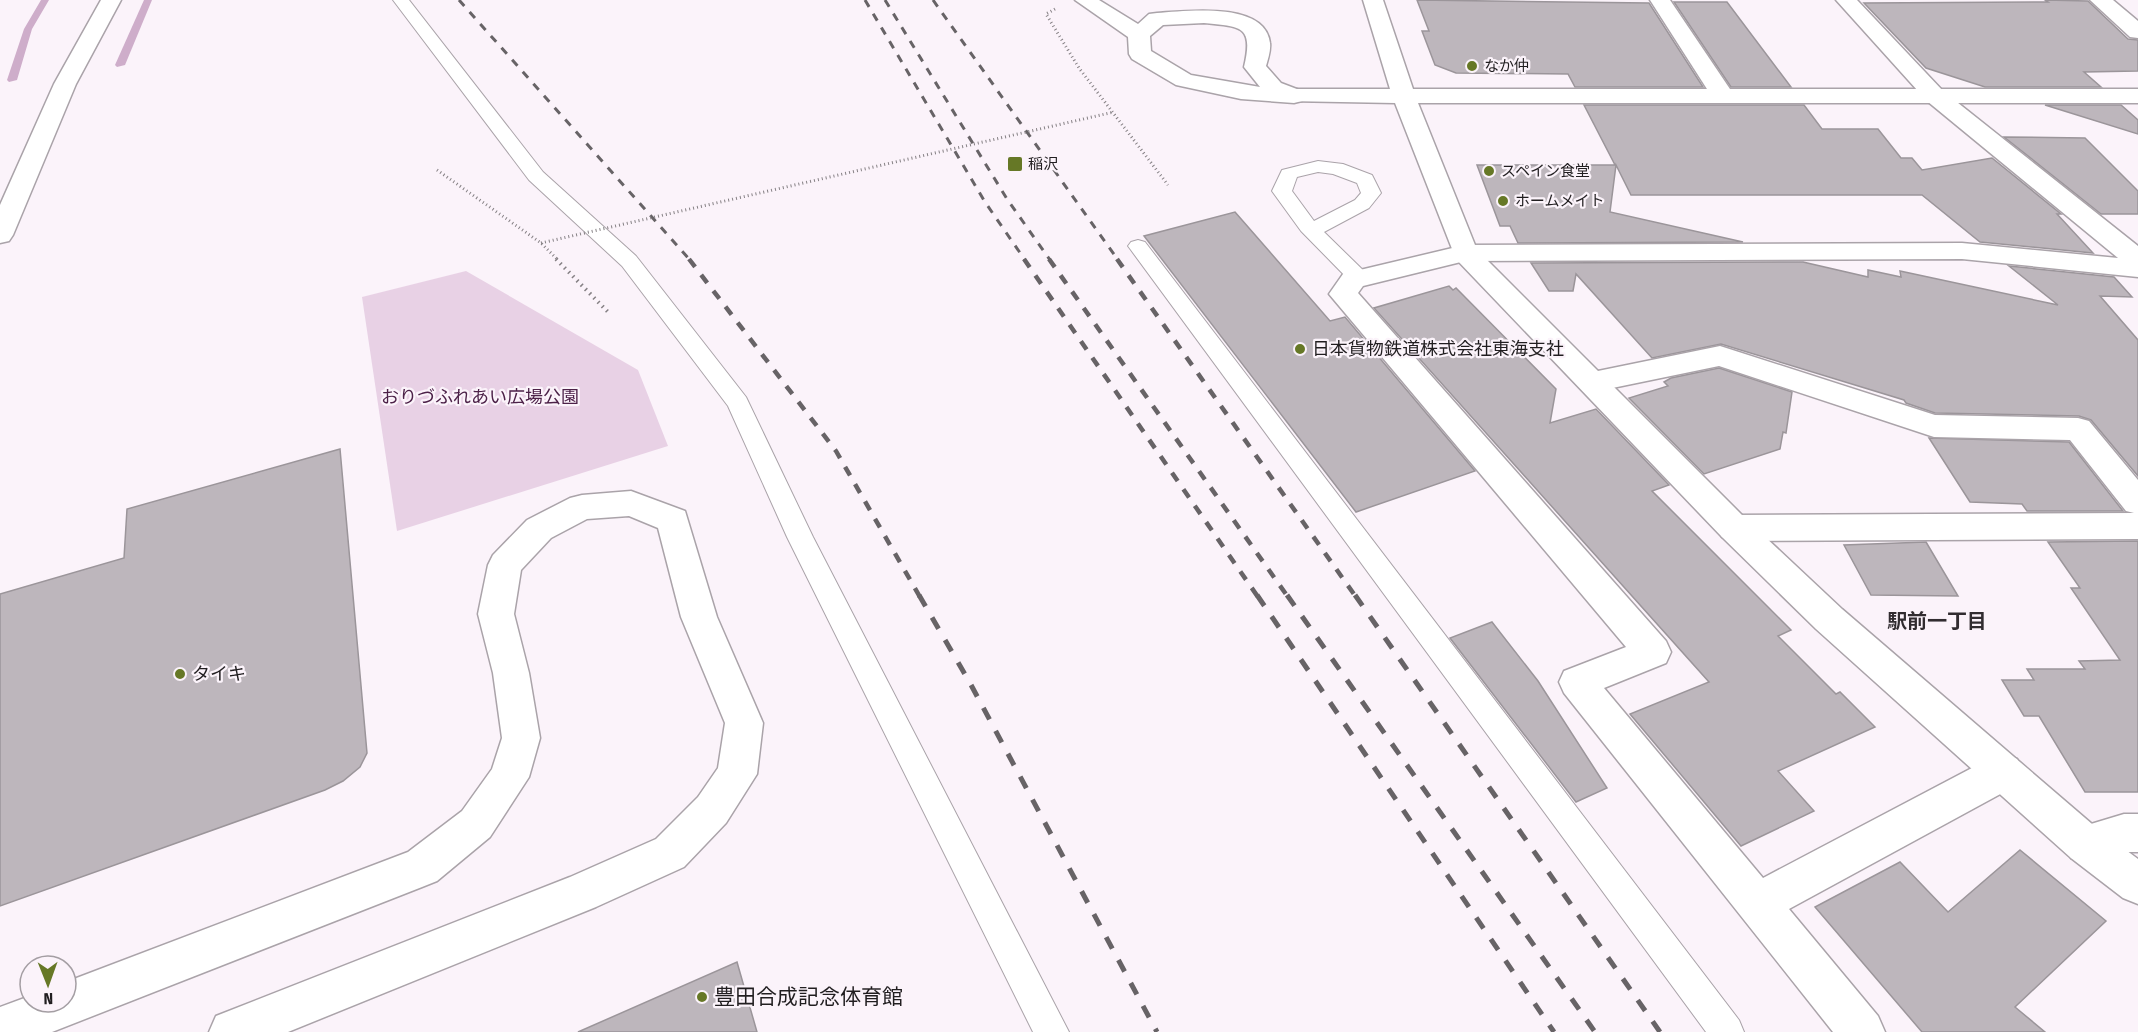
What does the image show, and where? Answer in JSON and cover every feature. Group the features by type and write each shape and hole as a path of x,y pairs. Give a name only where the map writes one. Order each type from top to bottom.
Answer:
{"street":[{"path":"0,235 65,84 111,0"},
{"path":"1085,0 1138,34"},
{"path":"1373,0 1403,95 1465,253 1734,528 1829,619 2085,844 2138,884"},
{"path":"1660,0 1722,95"},
{"path":"1846,0 1935,96 2138,260"},
{"path":"2100,0 2138,32"},
{"path":"1138,34 1157,19 1204,17 1242,21 1257,33 1260,45 1255,67 1273,88 1294,96"},
{"path":"1138,34 1140,54 1185,80 1241,92 1294,96 2138,96"},
{"path":"1862,1032 1577,682 1653,652 1343,294 1353,280 1465,253 1962,251 2138,268"},
{"path":"1593,382 1720,356 1934,426 2078,429 2138,502"},
{"path":"0,1030 422,867 476,824 509,777 521,738 511,673 496,615 505,565 539,529 582,507 631,502 673,520 699,617 744,723 736,774 712,810 670,853 581,893 232,1032"},
{"path":"1734,528 2138,526"},
{"path":"1758,903 2003,772"},
{"path":"2085,844 2124,833 2138,833"}],"lane":[{"path":"401,0 536,176 629,261 738,403 800,537 1052,1032"},
{"path":"1313,230 1360,279"},
{"path":"1138,246 1727,1032"}],"path":[{"path":"1051,11 1046,14 1079,69 1168,185"},
{"path":"541,243 1114,112"},
{"path":"437,170 541,243 608,312"}],"green space":[{"name":"おりづふれあい広場公園","path":"466,271 638,370 668,446 397,531 362,297"}],"building":[{"path":"1417,0 1649,3 1703,87 1575,87 1568,74 1456,73 1435,65 1422,31 1429,31"},
{"path":"2045,0 2088,1 2128,39 2138,40 2138,71 2084,72 2101,87 1985,87 1926,68 1864,3 2048,2"},
{"path":"1674,2 1727,2 1791,87 1731,87"},
{"path":"1584,105 1804,105 1822,129 1878,129 1901,158 1912,158 1922,170 1992,158 2061,214 2057,214 2093,253 1980,242 1922,195 1631,195 1616,165 1610,212 1743,242 1518,243 1510,226 1500,226 1477,165 1615,165"},
{"path":"2045,105 2121,105 2138,120 2138,134"},
{"path":"2004,137 2085,138 2138,191 2138,214 2101,214"},
{"path":"1235,212 1330,321 1345,317 1475,471 1356,512 1144,236"},
{"path":"1803,262 1868,277 1868,270 1901,277 1900,271 2058,305 2009,266 2114,277 2132,297 2100,296 2138,340 2138,476 2091,420 2079,416 1935,413 1906,403 1904,400 1721,344 1652,358 1576,274 1573,291 1549,291 1531,263"},
{"path":"1449,286 1453,290 1456,288 1556,389 1550,423 1596,409 1669,485 1652,491 1791,630 1778,636 1836,694 1840,692 1875,727 1778,771 1814,811 1741,846 1630,714 1709,682 1374,308"},
{"path":"1719,368 1792,392 1786,433 1783,432 1780,449 1704,474 1629,398 1668,386 1664,382 1671,378"},
{"path":"1929,438 2069,442 2123,511 2027,511 2022,504 1970,502"},
{"name":"タイキ","path":"340,449 367,753 360,767 343,781 325,790 0,906 0,594 124,558 127,509"},
{"path":"2138,541 2138,792 2085,792 2039,716 2024,716 2002,680 2034,680 2027,669 2085,669 2079,661 2120,660 2071,588 2080,588 2048,542"},
{"path":"1926,542 1958,596 1871,595 1844,545"},
{"path":"1492,622 1538,681 1607,788 1576,802 1450,638"},
{"path":"2020,850 2106,921 2015,1007 2045,1032 1922,1032 1815,907 1900,862 1948,912"},
{"name":"豊田合成記念体育館","path":"737,962 757,1032 578,1032"}],"waterway":[{"path":"12,80 28,29 45,0"},
{"path":"120,65 148,0"}],"railway":[{"path":"459,0 690,260"},
{"path":"865,0 985,202 1025,260"},
{"path":"885,0 1007,199 1050,260"},
{"path":"933,0 1118,260"},
{"path":"689,259 836,451 920,597"},
{"path":"1024,259 1258,597"},
{"path":"1049,259 1288,597"},
{"path":"1117,259 1356,597"},
{"path":"919,595 970,683 1157,1032"},
{"path":"1257,595 1554,1032"},
{"path":"1287,595 1595,1032"},
{"path":"1355,595 1660,1032"}],"place":[{"name":"なか仲","path":"1472,66"},
{"name":"稲沢","path":"1015,164"},
{"name":"スペイン食堂","path":"1489,171"},
{"name":"ホームメイト","path":"1503,201"},
{"name":"日本貨物鉄道株式会社東海支社","path":"1300,349"},
{"name":"タイキ","path":"180,674"},
{"name":"豊田合成記念体育館","path":"702,997"}],"district":[{"name":"駅前一丁目","path":"1937,621"}]}
